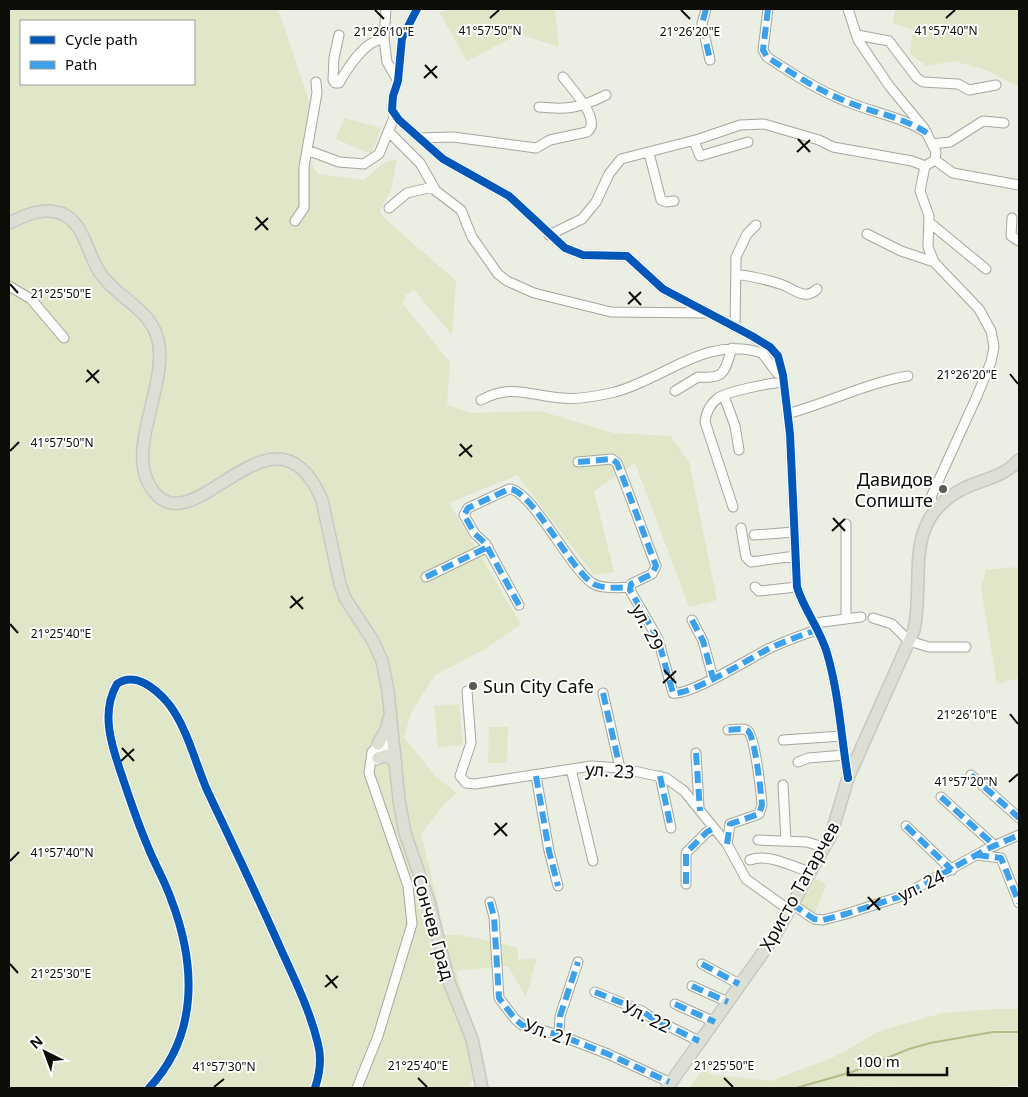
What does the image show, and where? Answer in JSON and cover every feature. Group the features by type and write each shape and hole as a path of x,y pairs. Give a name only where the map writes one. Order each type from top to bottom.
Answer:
{"main road":[{"path":"9,223 27,214 45,211 54,211 71,219 82,234 95,267 104,279 138,307 150,322 159,345 159,374 145,437 143,470 149,484 158,496 175,504 190,502 253,463 268,459 281,460 296,466 311,478 322,500 336,572 345,598 373,641 382,660 390,709 386,730 378,744"},
{"name":"Христо Татарчев","path":"658,1088 668,1085 770,943 836,822 848,778 909,641 916,620 918,558 921,538 928,518 934,510 960,490 1008,471 1019,460"},
{"name":"Сончев Град","path":"390,709 405,833 429,902 449,982 472,1039 482,1088"},
{"path":"378,758 387,756 396,763"}],"street":[{"path":"386,9 384,39 387,62 398,81"},
{"path":"417,9 402,38 398,81 392,104 395,114 419,138 443,159 461,171 509,196 533,216 557,243 575,253 627,256 657,286 762,342 775,353 783,379 787,414 797,587 826,652 837,697 848,778"},
{"path":"706,9 702,24 710,60"},
{"path":"768,9 763,50 768,57 822,90 860,107 906,121 927,133"},
{"path":"848,9 857,35 890,87 905,103 927,133 936,152 935,160"},
{"path":"339,35 333,70 333,80 336,84 371,43 384,39"},
{"path":"857,35 889,41 917,78 923,82 945,82 975,90 996,85"},
{"path":"419,138 453,137 536,148 550,140 579,135 591,130 593,123 584,106 563,77"},
{"path":"295,222 304,208 304,167 308,133 317,93 316,82"},
{"path":"539,107 559,109 584,106 606,95"},
{"path":"307,150 340,162 364,164 380,154 395,114"},
{"path":"932,144 950,142 983,121 1004,123"},
{"path":"549,235 582,219 596,202 612,170 621,159 694,141 740,125 758,124 798,134 834,147 925,166"},
{"path":"389,132 420,163 433,187 461,210 472,237 498,274 520,288 611,312 709,314"},
{"path":"694,141 700,156 748,142"},
{"path":"649,153 661,200 674,202"},
{"path":"934,510 931,497 977,396 994,347 991,332 979,308 934,262 928,247 927,234 930,223 920,191 925,166 935,160"},
{"path":"935,160 953,173 1019,185"},
{"path":"389,208 407,193 433,187"},
{"path":"1012,218 1011,236 1019,241"},
{"path":"930,223 986,269"},
{"path":"735,327 736,257 747,234 756,225"},
{"path":"868,234 901,251 934,262"},
{"path":"736,275 744,274 763,281 783,284 792,292 809,294 817,289"},
{"path":"9,286 31,299 64,338"},
{"path":"481,400 496,392 512,390 562,398 609,393 632,386 670,367 732,348 762,353 783,379"},
{"path":"675,391 698,376 718,377 727,363 732,348"},
{"path":"787,414 826,402 873,383 908,376"},
{"path":"733,507 705,422 710,407 718,398 783,379"},
{"path":"724,396 735,426 739,450"},
{"name":"ул. 29","path":"578,462 612,459 617,464 623,478 656,566 654,572 633,583 630,587 633,596 658,639 673,693 680,693 713,678 816,626 846,618 861,617"},
{"path":"519,605 488,547 475,534 465,512 468,508 508,489 516,490 528,500 560,546 592,583 630,587"},
{"path":"846,524 846,618"},
{"path":"741,528 746,557 751,562 795,556"},
{"path":"754,535 794,532"},
{"path":"426,577 488,547"},
{"path":"755,587 759,591 797,587"},
{"path":"873,618 892,624 909,641 929,646 966,647"},
{"path":"692,620 702,641 713,678"},
{"path":"149,1088 160,1074 179,1038 188,1013 190,987 186,955 172,901 147,846 117,762 110,733 108,711 111,697 117,684 129,679 145,683 154,689 174,713 198,769 233,841 298,986 316,1036 321,1066 315,1088"},
{"name":"ул. 23","path":"467,691 471,743 460,772 462,780 471,784 536,776 591,766 620,768 660,776 678,784 727,844 746,879 790,907"},
{"path":"603,693 620,768"},
{"path":"727,844 730,824 759,814 762,805 755,749 749,731 745,729 728,730"},
{"path":"783,740 842,736"},
{"path":"357,1088 378,1036 412,924 408,886 371,779 369,764 378,744 388,740 394,744 386,748 378,758 371,779"},
{"path":"696,753 700,811"},
{"path":"798,762 808,758 845,756"},
{"path":"571,769 593,861"},
{"path":"971,775 1019,818"},
{"path":"536,776 548,851 558,886"},
{"path":"660,776 671,828"},
{"path":"783,785 786,841"},
{"path":"941,797 995,846"},
{"path":"906,826 952,870"},
{"path":"686,884 686,854 707,832 714,828"},
{"name":"ул. 24","path":"790,907 814,919 823,920 902,896 977,855 995,846 1014,840 1019,835"},
{"path":"758,840 807,842 823,847"},
{"path":"977,855 1001,858 1019,903"},
{"path":"750,860 758,857 766,858 809,872"},
{"name":"Ул. 21","path":"490,902 494,916 499,998 522,1025 559,1035 653,1073 668,1085"},
{"path":"559,1035 560,1016 578,962"},
{"path":"702,964 739,984"},
{"path":"692,986 728,1002"},
{"name":"Ул. 22","path":"595,992 642,1011 699,1042"},
{"path":"676,1004 715,1022"}],"green space":[{"path":"9,9 278,9 309,101 302,150 318,174 364,180 385,162 397,159 391,190 380,210 383,217 456,281 452,335 414,290 406,295 390,331 403,304 450,362 447,405 471,413 540,411 614,433 670,436 689,462 717,600 689,607 635,463 594,491 614,572 594,575 517,475 449,503 521,624 487,648 435,675 411,713 404,737 436,777 457,793 445,803 421,834 440,912 440,935 470,937 518,948 518,960 537,958 526,997 508,966 456,971 469,1014 475,1045 476,1060 469,1088 9,1088"},
{"path":"453,9 555,9 559,47 519,34 467,61 439,12"},
{"path":"895,9 1019,9 1019,87 989,71 954,61 927,66 910,54 913,30 893,23"},
{"path":"344,118 381,128 371,154 336,139"},
{"path":"1019,567 1019,678 997,684 981,589 986,570"},
{"path":"459,704 463,745 438,747 434,706"},
{"path":"489,727 508,727 507,763 488,763"},
{"path":"815,879 826,884 814,916 801,908 799,903 808,893"},
{"path":"1019,1009 1019,1085 977,1088 860,1086 855,1088 689,1088 709,1062 708,1074 771,1081 834,1057 880,1031 942,1013"}],"waterway":[{"path":"796,1088 852,1072 909,1049 930,1043 993,1032 1019,1032"}],"marked path":[{"path":"706,9 702,24 710,60"},
{"path":"768,9 763,50 767,57 796,76 837,98 908,123 927,133"},
{"path":"578,462 612,459 617,463 656,566 652,574 631,584 630,590 658,639 673,693 693,688 770,648 817,630"},
{"path":"519,605 485,543 475,534 464,515 468,508 509,489 518,492 528,501 583,575 592,583 605,587 630,587"},
{"path":"426,577 488,547"},
{"path":"692,620 703,641 713,678"},
{"path":"603,693 620,768"},
{"path":"727,844 730,824 759,814 762,805 751,735 744,729 728,730"},
{"path":"696,753 700,811"},
{"path":"971,775 1019,818"},
{"path":"536,776 549,851 558,886"},
{"path":"660,776 671,828"},
{"path":"941,797 995,846"},
{"path":"906,826 952,870"},
{"path":"686,884 686,853 707,832 714,828"},
{"path":"792,904 814,919 823,920 846,914 902,896 987,849 1019,835"},
{"path":"977,855 1001,858 1019,903"},
{"path":"490,902 494,917 499,998 515,1019 522,1025 559,1035 608,1054 669,1082"},
{"path":"559,1035 560,1016 578,962"},
{"path":"702,964 739,984"},
{"path":"692,986 728,1002"},
{"path":"595,992 642,1011 652,1018 699,1041"},
{"path":"675,1004 715,1022"}],"cycle path":[{"path":"417,9 402,38 398,81 393,96 392,110 399,120 443,159 509,196 565,248 583,255 627,256 663,289 752,336 770,347 778,356 783,375 790,434 797,587 827,653 837,699 848,778"},
{"path":"149,1088 165,1067 177,1045 185,1022 188,998 188,973 185,949 169,892 137,821 118,765 109,730 108,718 112,695 117,684 131,680 145,683 163,698 175,712 186,734 207,790 301,993 320,1055 315,1088"}],"place":[{"name":"Давидов Сопиште","path":"943,489"},
{"name":"Sun City Cafe","path":"473,686"}]}
